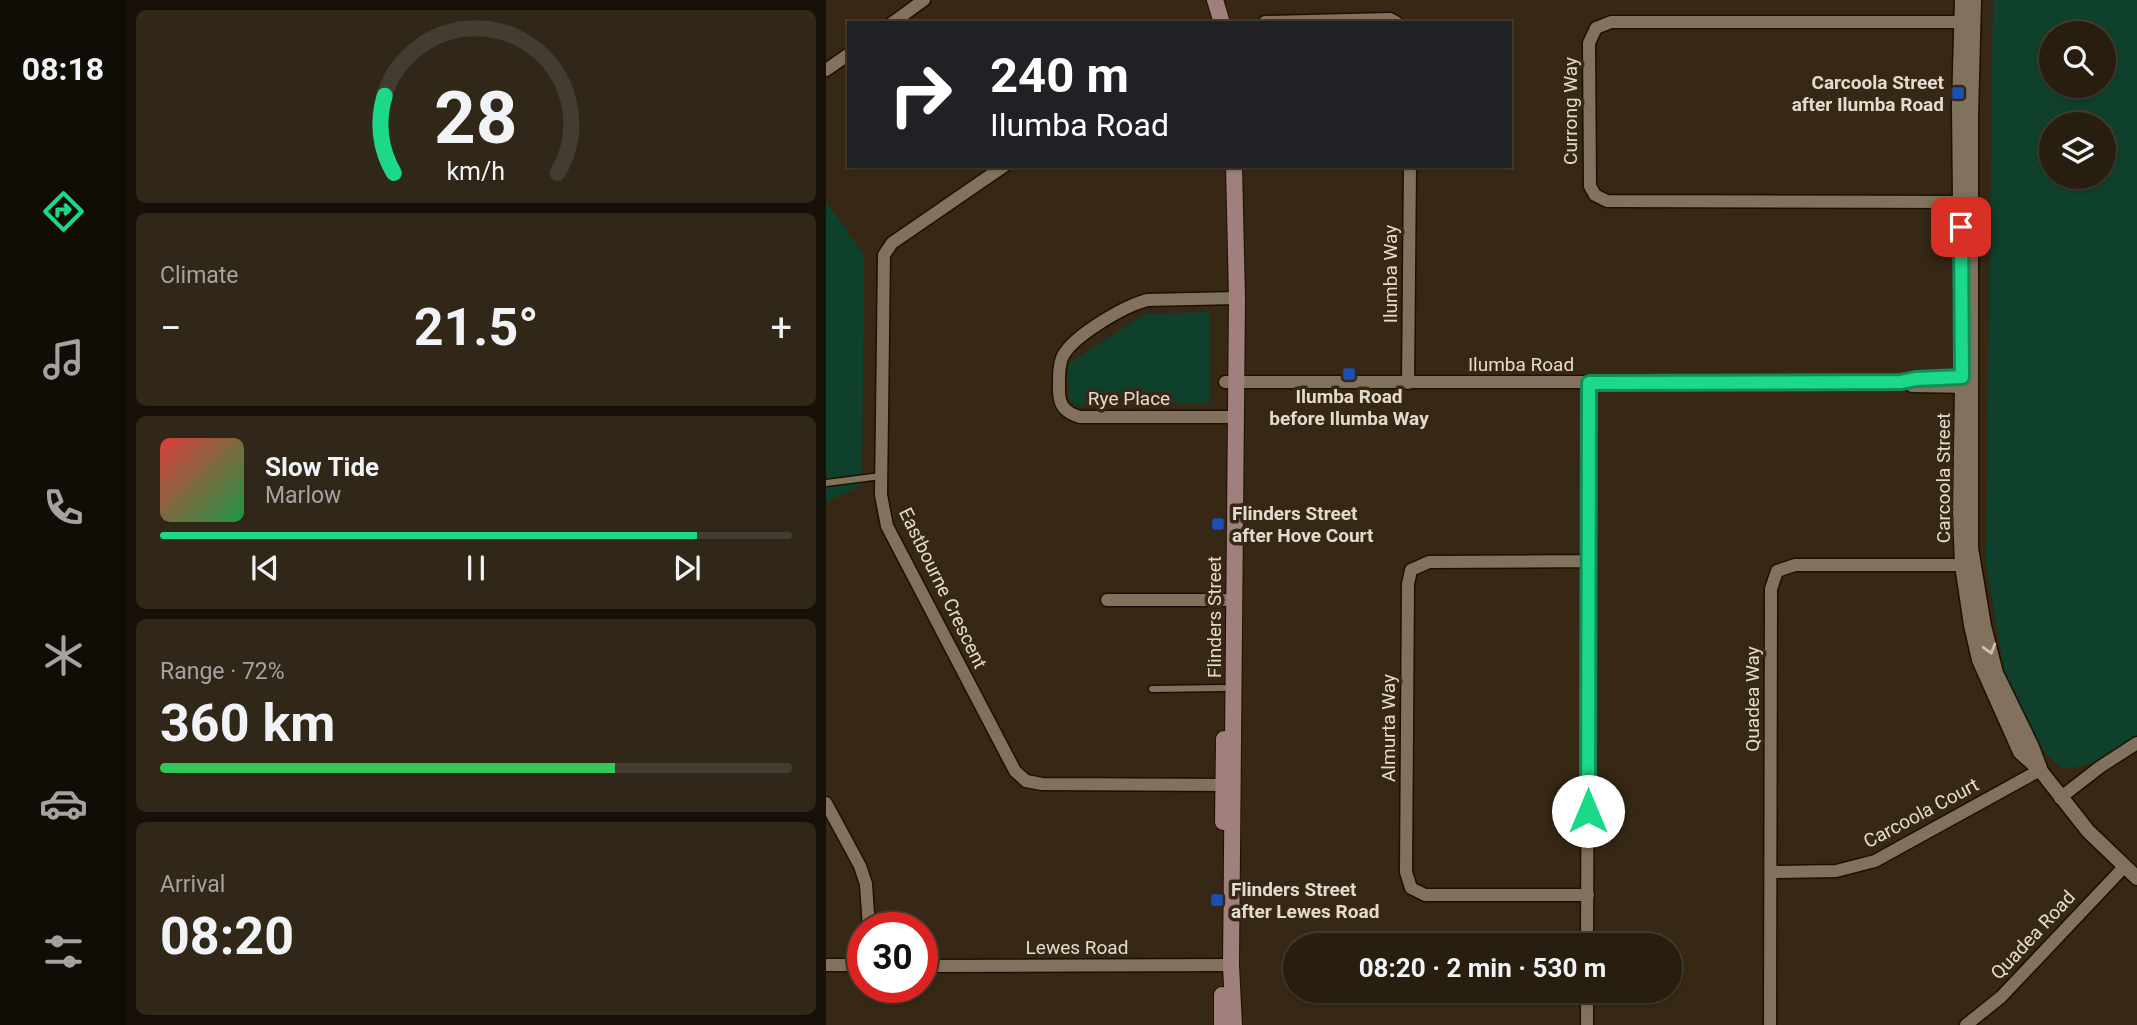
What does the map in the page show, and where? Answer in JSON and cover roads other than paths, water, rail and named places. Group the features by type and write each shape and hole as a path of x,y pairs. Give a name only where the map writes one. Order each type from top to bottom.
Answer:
{"main road":[{"path":"1215,0 1221,21"},
{"path":"1226,0 1232,21"},
{"name":"Flinders Street","path":"1225,168 1231,298"},
{"name":"Flinders Street","path":"1222,1025 1227,965 1234,168"},
{"name":"Flinders Street","path":"1229,785 1224,688 1230,600"},
{"name":"Flinders Street","path":"1227,965 1234,1025"}],"street":[{"path":"895,21 924,0"},
{"name":"Carcoola Street","path":"1962,0 1968,22"},
{"name":"Carcoola Street","path":"1974,0 1968,22 1965,116 1971,527 1968,565 1971,625 1979,660 2020,752 2040,770 2088,831 2137,878"},
{"path":"1307,21 1394,21"},
{"name":"Currong Way","path":"1966,202 1607,201 1595,195 1590,186 1590,43 1596,28 1611,22 1968,22"},
{"path":"826,71 847,55"},
{"name":"Eastbourne Crescent","path":"1001,168 892,243 884,255 881,476 883,511 887,526 1015,771 1026,780 1042,784 1229,785"},
{"name":"Ilumba Way","path":"1409,383 1410,168"},
{"name":"Rye Place","path":"1230,417 1080,417 1063,408 1059,396 1059,367 1071,344 1125,308 1147,300 1231,298"},
{"name":"Ilumba Road","path":"1230,382 1901,382 1916,379 1967,382"},
{"path":"1587,933 1589,383"},
{"name":"Almurta Way","path":"1588,895 1425,895 1411,888 1406,872 1408,597 1411,570 1429,562 1590,561"},
{"name":"Quadea Way","path":"1770,1025 1771,589 1777,571 1795,565 1968,565"},
{"path":"1107,600 1230,600"},
{"path":"2060,798 2137,743"},
{"name":"Carcoola Court","path":"1772,872 1836,871 1875,861 2040,770"},
{"path":"826,803 863,875 868,912"},
{"name":"Quadea Road","path":"1966,1025 2001,997 2124,867"},
{"path":"826,965 847,965"},
{"name":"Lewes Road","path":"938,966 1227,965"},
{"path":"1587,1003 1587,1025"}],"lane":[{"path":"826,483 881,476"},
{"path":"1152,689 1161,685 1224,688"}],"place":[{"name":"Carcoola Street after Ilumba Road","path":"1958,93"},
{"name":"Ilumba Road before Ilumba Way","path":"1349,374"},
{"name":"Flinders Street after Hove Court","path":"1218,524"},
{"name":"Flinders Street after Lewes Road","path":"1217,900"}]}
